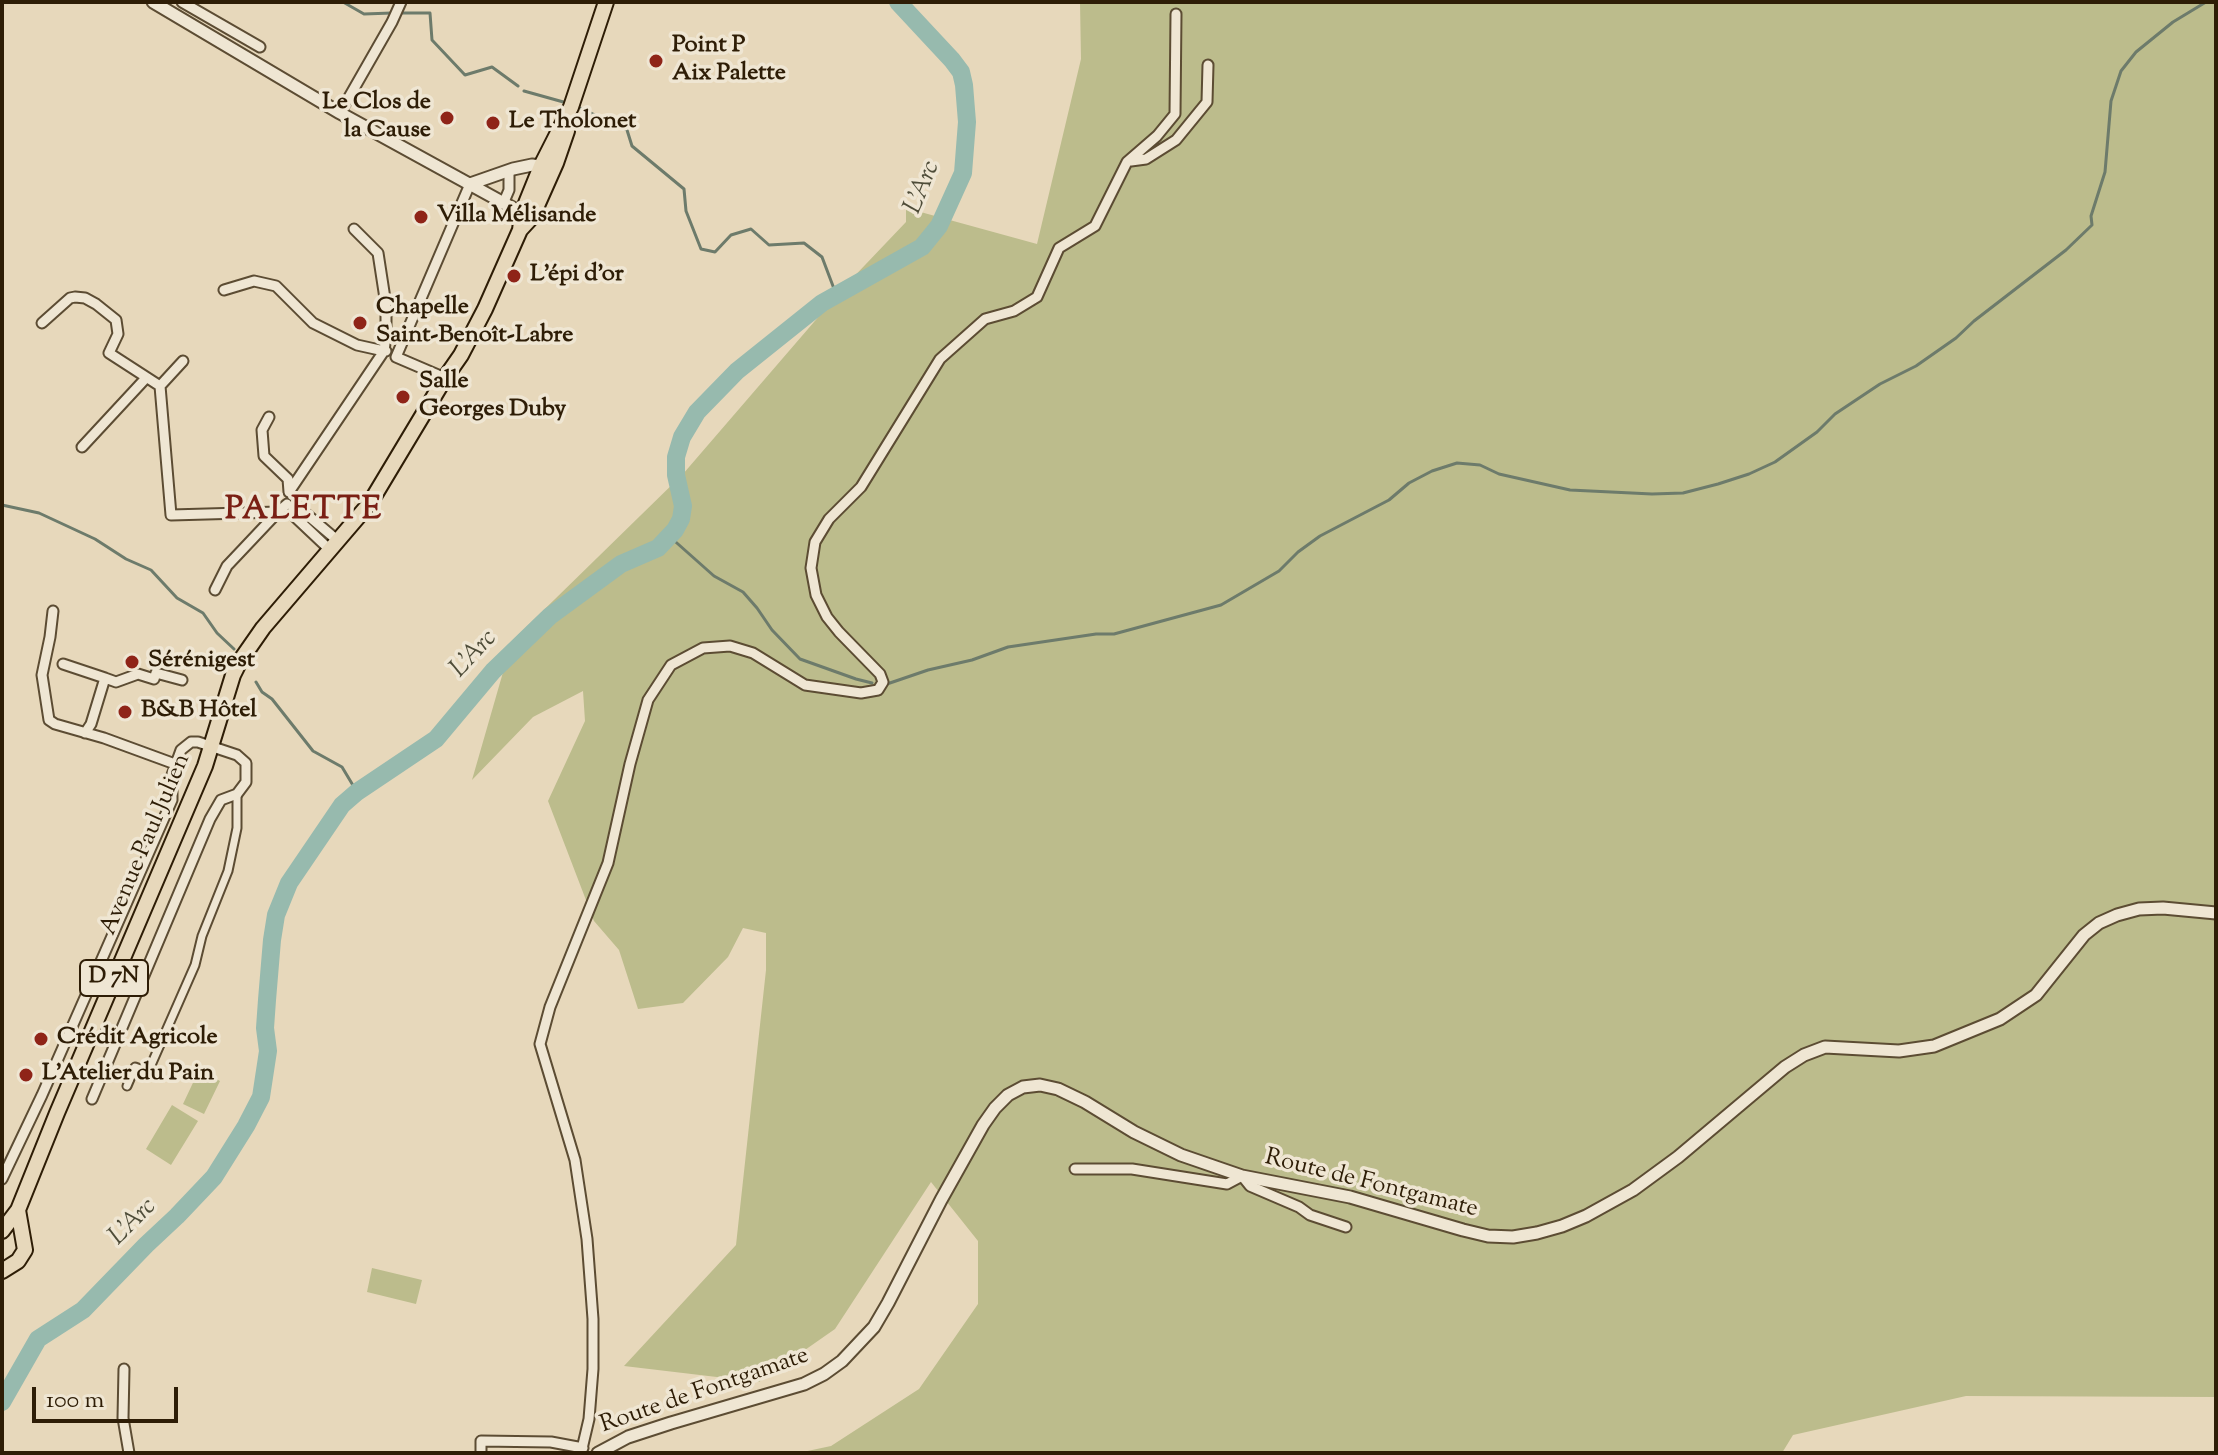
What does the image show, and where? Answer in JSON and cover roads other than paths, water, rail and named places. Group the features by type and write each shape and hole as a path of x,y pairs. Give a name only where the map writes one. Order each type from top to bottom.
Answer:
{"main road":[{"name":"Avenue Paul Julien","path":"530,213 541,166 580,89 609,2"},
{"name":"Avenue Paul Julien","path":"2,1231 18,1210 205,766 226,693 240,661 270,618 370,503 461,355 520,230 556,163 572,107"},
{"path":"5,1266 18,1261 24,1254 18,1210"},
{"path":"2,1231 15,1231 24,1240"}],"street":[{"path":"153,2 340,113 503,204 530,213"},
{"path":"182,2 260,47"},
{"path":"340,113 401,2"},
{"path":"481,1453 481,1441 551,1442 582,1450 589,1419 593,1319 587,1239 575,1160 540,1044 550,1007 608,863 648,700 671,665 703,648 730,646 753,653 805,685 861,693 878,690 883,682 880,674 839,632 816,595 811,568 815,542 829,519 861,487 940,359 985,319 1014,311 1037,297 1059,248 1095,226 1127,162 1157,136 1175,114 1176,14"},
{"path":"229,47 236,34"},
{"path":"1127,162 1146,159 1176,140 1207,102 1208,65"},
{"path":"396,357 470,184 532,165 541,166"},
{"path":"503,204 509,190 509,171"},
{"path":"289,492 384,351 386,305 378,253 354,229"},
{"path":"224,290 254,281 276,286 313,323 357,345 384,351 445,378"},
{"path":"42,323 70,298 85,298 116,320 118,334 109,353 160,386"},
{"path":"183,361 160,386 171,515 278,512"},
{"path":"82,447 146,378"},
{"path":"269,417 262,430 264,456 288,479 290,506"},
{"path":"215,590 227,566 278,512 290,506 298,507 333,544"},
{"path":"53,611 42,675 49,720 175,764"},
{"path":"63,664 116,682 138,674 154,679 156,673 182,680"},
{"path":"85,733 91,724 105,678"},
{"path":"2,1179 172,800 171,783 181,750 191,742 198,742 237,755 246,763 246,782 237,794 221,800 210,819 92,1099"},
{"path":"127,1086 135,1067 148,1072 191,974 228,871 237,828 237,794"},
{"name":"Route de Fontgamate","path":"598,1453 628,1437 804,1384 842,1361 874,1327 983,1125 1008,1095 1023,1087 1040,1085 1058,1089 1181,1155 1242,1176 1350,1197 1488,1236 1513,1237 1537,1233 1586,1216 1644,1183 1785,1067 1804,1055 1825,1047 1899,1051 1934,1046 2000,1019 2036,995 2084,935 2099,923 2139,909 2216,913"},
{"path":"1075,1169 1132,1169 1227,1184 1242,1176 1250,1186 1299,1207 1310,1215 1346,1227"},
{"path":"124,1369 123,1418 129,1453"}],"waterway":[{"path":"343,2 364,14 392,13"},
{"name":"L'Arc","path":"2,1402 38,1339 83,1310 177,1216 214,1177 246,1126 261,1097 268,1051 265,1028 276,915 289,883 342,805 436,739 493,671 550,616 621,564 658,548 675,530 683,506 676,475 676,457 682,437 697,412 737,371 822,303 922,247 939,226 963,173 967,122 964,85 961,72 952,60 898,2"},
{"path":"887,684 1008,647 1114,634 1221,605 1279,571 1320,536 1389,500 1409,483 1457,463 1480,465 1499,474 1570,490 1652,494 1683,493 1718,484 1775,462 1817,432 1835,414 1880,384 1916,366 1956,338 2066,250 2092,225 2091,216 2105,172 2111,101 2121,71 2136,52 2173,22 2206,2"},
{"path":"399,13 430,13 432,40 465,75 492,67 518,86"},
{"path":"524,91 567,103"},
{"path":"578,107 627,130 632,146 684,189 686,211 701,249 715,252 731,235 751,229 769,245 804,243 822,257 836,294"},
{"path":"2,505 39,513 151,570 177,598 203,613 217,633 234,649"},
{"path":"669,536 714,576 743,592 772,630 800,659 872,683"},
{"path":"256,682 313,751 342,767 357,792"}],"place":[{"name":"Point P Aix Palette","path":"656,61"},
{"name":"Le Clos de la Cause","path":"447,118"},
{"name":"Le Tholonet","path":"493,123"},
{"name":"Villa Mélisande","path":"421,217"},
{"name":"L'épi d'or","path":"514,276"},
{"name":"Chapelle Saint-Benoît-Labre","path":"360,323"},
{"name":"Salle Georges Duby","path":"403,397"},
{"name":"Sérénigest","path":"132,662"},
{"name":"B&B Hôtel","path":"125,712"},
{"name":"Crédit Agricole","path":"41,1039"},
{"name":"L'Atelier du Pain","path":"26,1075"}],"district":[{"name":"PALETTE","path":"304,513"}]}
